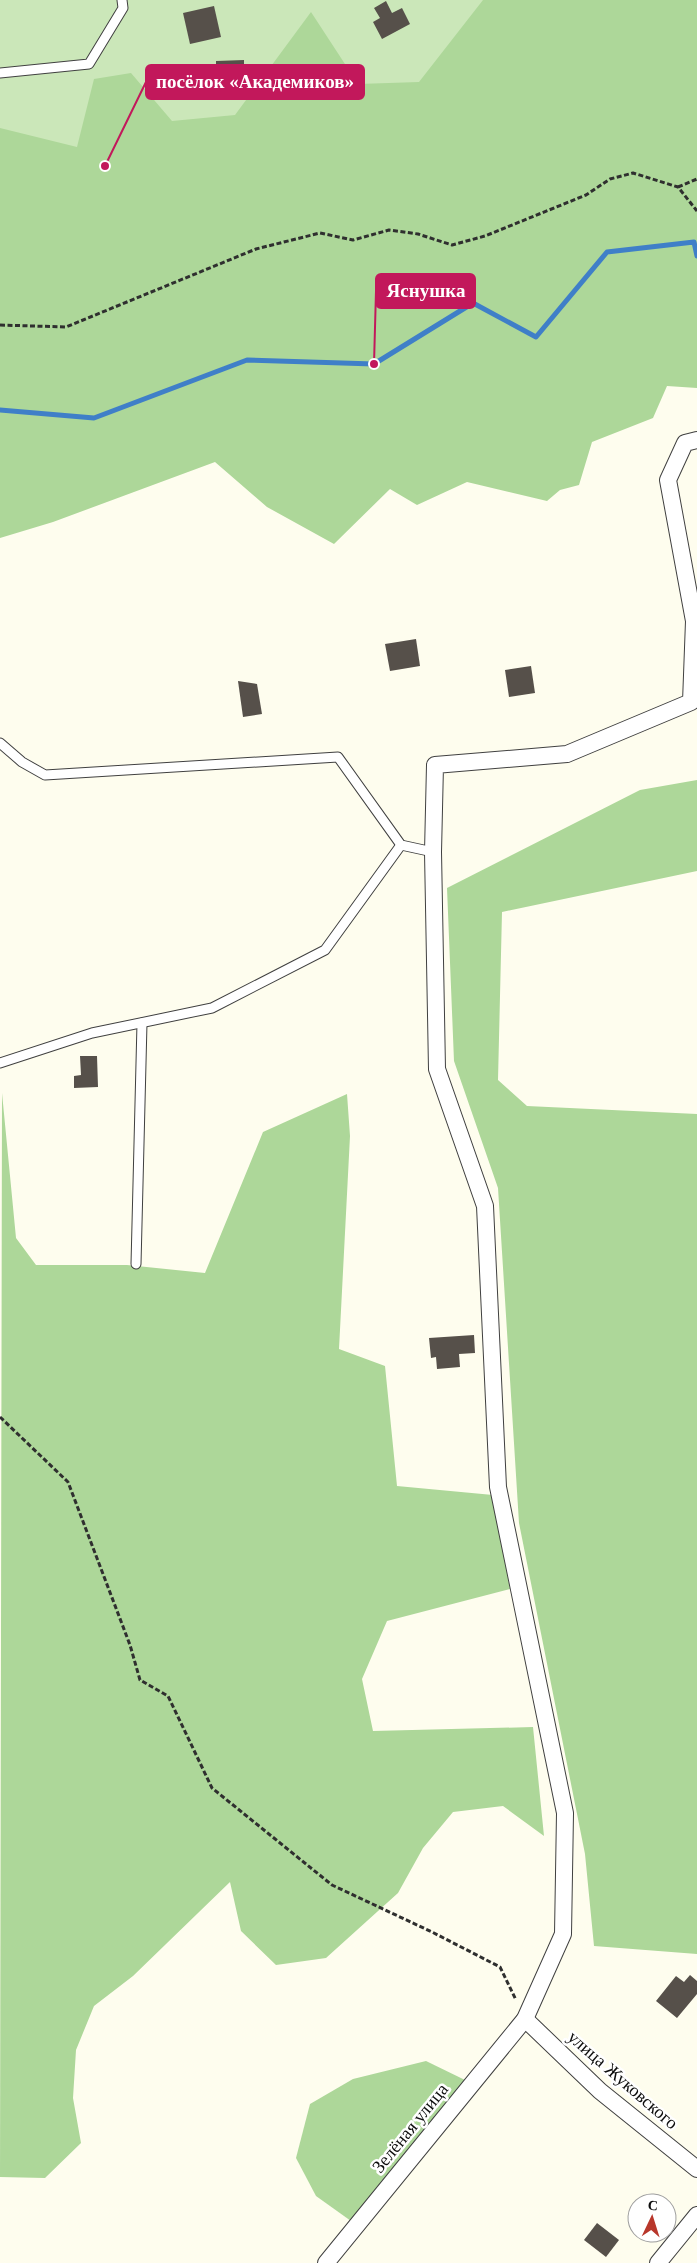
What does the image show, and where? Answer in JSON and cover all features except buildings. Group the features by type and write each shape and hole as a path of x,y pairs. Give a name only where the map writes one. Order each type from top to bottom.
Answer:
{"street":[{"path":"694,701 694,621 668,480 684,443 697,440"},
{"name":"Зелёная улица","path":"326,2263 525,2019 563,1934 565,1812 498,1487 486,1206 437,1069 433,852 434,765 567,754 694,701"},
{"name":"улица Жуковского","path":"525,2019 600,2091 697,2169"},
{"path":"658,2263 697,2215"}],"lane":[{"path":"0,73 89,64 123,8 122,0"},
{"path":"0,743 22,762 45,775 338,757 400,845 433,852"},
{"path":"0,1063 92,1034 212,1008 325,950 400,845"},
{"path":"136,1264 142,1023"}],"path":[{"path":"0,325 66,327 256,248 320,233 353,240 388,230 418,234 452,245 485,236 586,195 610,179 633,174 678,187 697,211"},
{"path":"678,187 697,179"},
{"path":"0,1417 68,1482 130,1644 140,1680 168,1696 212,1788 332,1885 432,1932 500,1967 525,2019"}],"green space":[{"path":"0,0 513,0 421,108 0,225"},
{"path":"483,0 697,0 697,388 667,386 653,418 592,442 579,485 560,490 547,501 467,482 417,505 390,489 334,544 267,507 215,462 53,522 0,538 0,128 77,147 94,79 131,73 172,121 235,115 311,12 358,84 419,82"},
{"path":"697,780 697,871 502,912 498,1080 527,1106 697,1114 697,1954 594,1946 585,1854 519,1523 498,1188 454,1061 447,888 640,790"},
{"path":"2,1093 16,1238 36,1265 127,1265 205,1273 263,1132 347,1094 350,1136 339,1349 385,1366 397,1486 493,1495 510,1589 387,1621 362,1679 373,1731 533,1727 544,1836 503,1806 453,1812 423,1848 398,1893 326,1958 276,1965 241,1931 230,1882 133,1976 94,2006 76,2050 73,2098 81,2143 45,2178 0,2177"},
{"path":"426,2061 465,2080 351,2221 316,2196 296,2158 310,2104 353,2079"}],"waterway":[{"path":"0,410 94,418 247,360 374,364 473,303 536,337 607,252 694,242 697,256"}],"place":[{"name":"посёлок «Академиков»","path":"105,166"},
{"name":"Яснушка","path":"374,364"}]}
